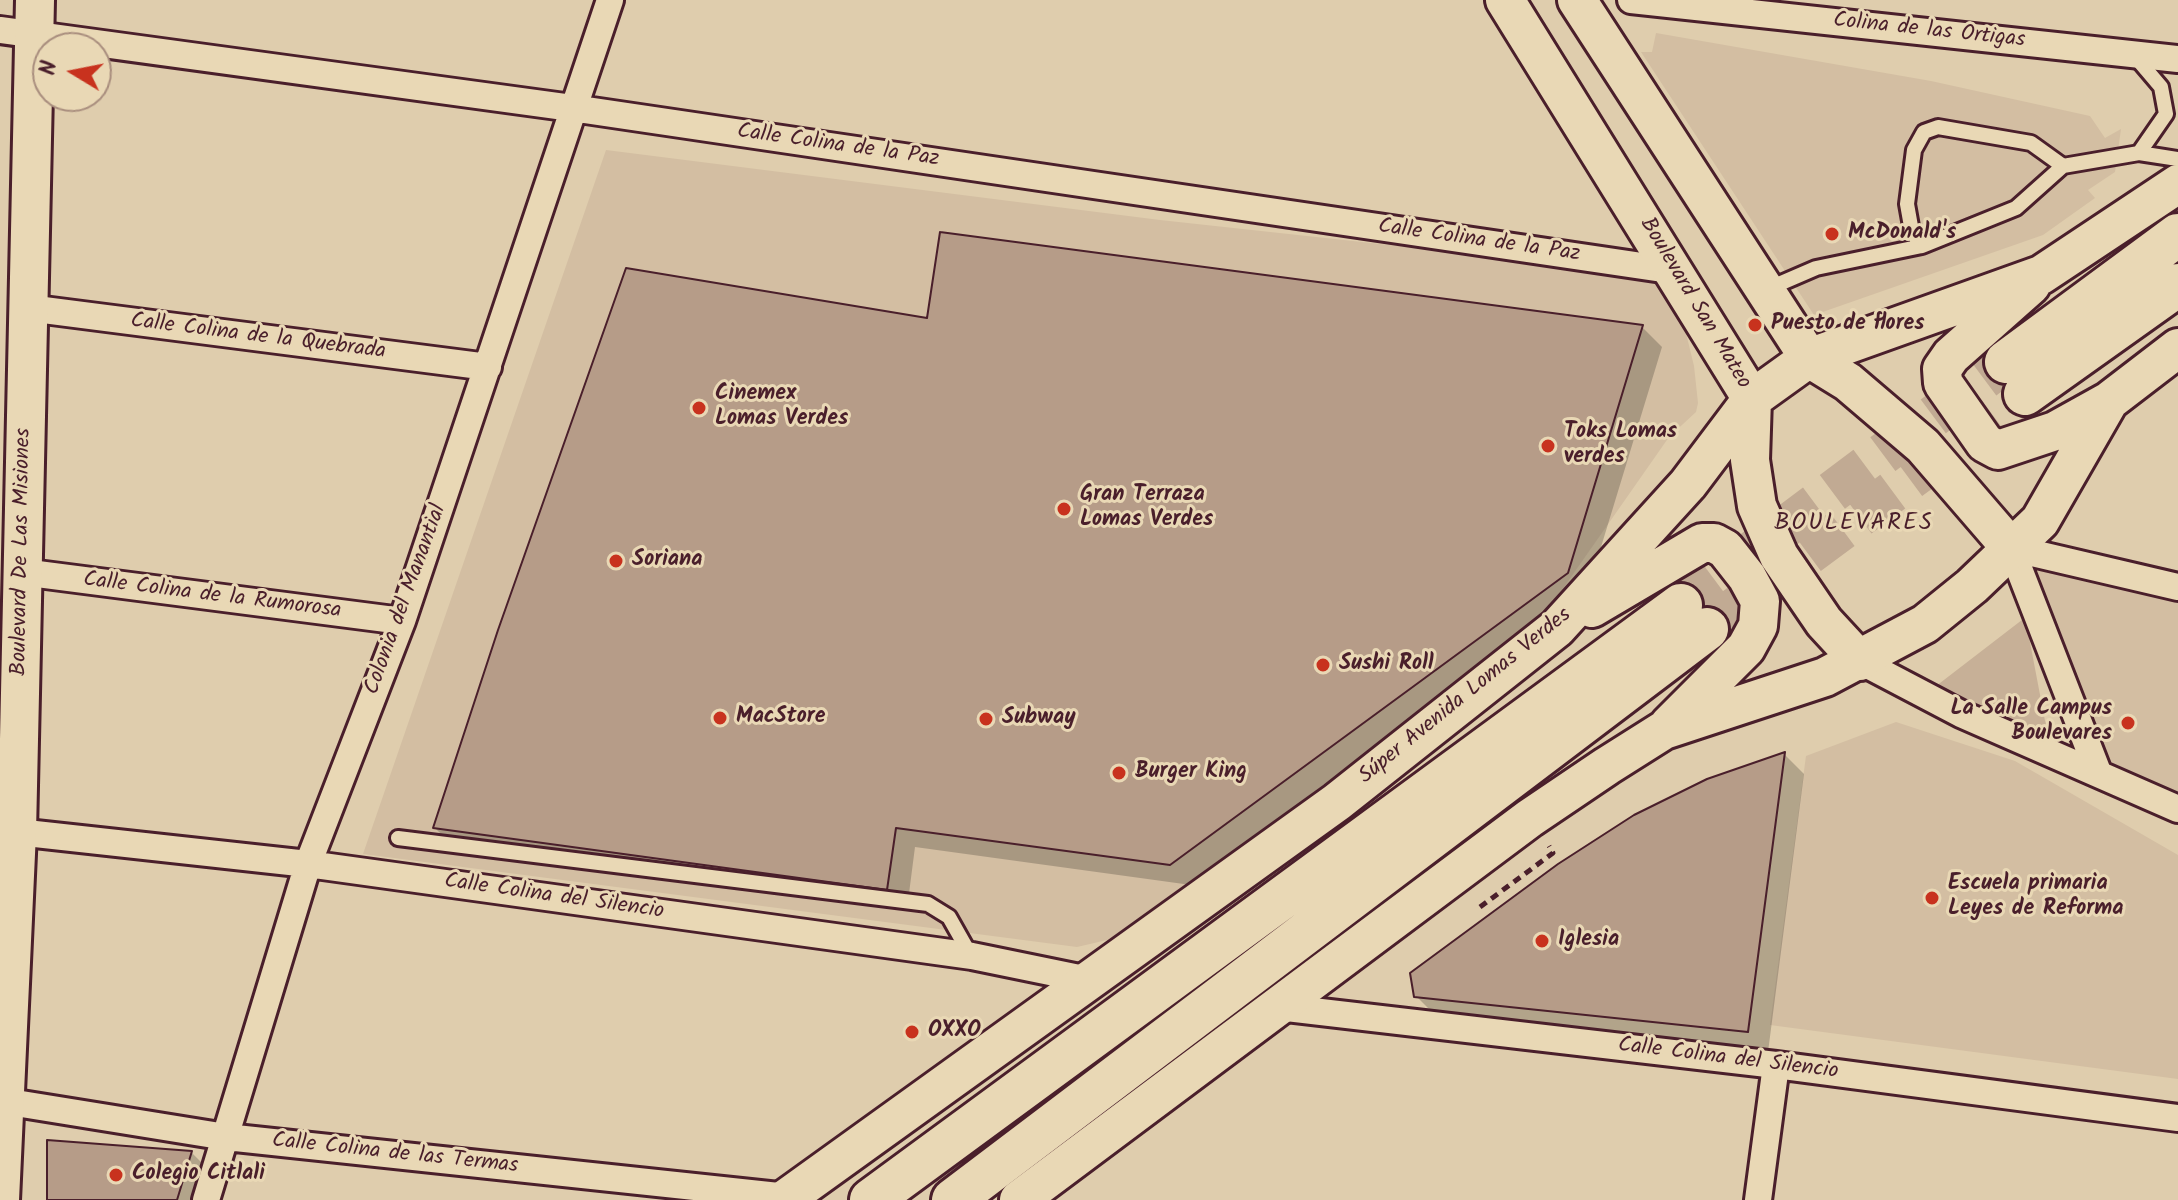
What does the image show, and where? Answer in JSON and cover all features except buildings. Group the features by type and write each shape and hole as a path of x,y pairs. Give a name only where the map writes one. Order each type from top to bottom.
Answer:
{"main road":[{"name":"Boulevard San Mateo","path":"1505,0 1676,271 1752,399 1750,460 1757,506 1779,556 1824,622 1860,661"},
{"path":"1577,0 1809,358 1884,410 1923,446 2011,548"},
{"name":"Boulevard De Las Misiones","path":"0,1200 17,832 28,308 23,21"},
{"name":"Súper Avenida Lomas Verdes","path":"786,1198 1337,802 1557,628 1688,484 1752,399 1809,358 2041,275 2178,184"},
{"path":"2178,235 2016,378 2178,285"},
{"path":"2041,275 1951,356 1942,369 1943,383 1985,443 1998,450 2055,431 2109,401 2178,348"},
{"path":"1664,730 1802,685 1860,661 1925,624 2040,521 2109,401"},
{"path":"1019,1200 1530,818 1664,730 1746,648 1758,626 1760,601 1725,549 1714,543 1702,543 1557,628"},
{"path":"871,1200 1694,617 953,1200"}],"street":[{"name":"Colonia del Manantial","path":"206,1200 308,864 402,621 610,0"},
{"name":"Colina de las Ortigas","path":"1631,0 2178,59"},
{"name":"Calle Colina de la Paz","path":"23,21 572,108 1676,271"},
{"name":"Calle Colina de la Quebrada","path":"28,308 488,367"},
{"path":"2011,548 2178,587"},
{"path":"2011,548 2098,772"},
{"name":"Calle Colina de la Rumorosa","path":"22,572 402,621"},
{"path":"1860,661 1961,714 2178,809"},
{"name":"Calle Colina del Silencio","path":"17,832 308,864 972,956 1089,980"},
{"name":"Calle Colina del Silencio","path":"1278,1007 1776,1065 2178,1118"},
{"path":"1758,1200 1776,1065"},
{"name":"Calle Colina de las Termas","path":"3,1101 226,1137 786,1198"}],"lane":[{"path":"2133,54 2161,87 2166,114 2139,153"},
{"path":"1922,246 1912,232 1907,204 1914,150 1924,132 1938,127 2031,143 2063,166"},
{"path":"1765,290 1816,268 1922,246 2016,208 2063,166 2139,153 2178,159"},
{"path":"398,838 928,904 949,917 972,956"}],"path":[{"path":"1480,907 1553,853"}],"shaded area":[{"path":"1656,33 1931,81 2090,116 2105,138 2121,129 2115,172 2088,190 2095,198 2043,235 1814,315 1641,52 1652,52"},
{"name":"Gran Terraza Lomas Verdes","path":"606,150 1160,220 1656,274 1684,325 1694,366 1696,412 1669,437 1548,610 1474,687 1137,933 1077,947 363,854"},
{"name":"La Salle Campus Boulevares","path":"2011,548 2178,576 2178,809 2098,772"},
{"path":"2031,613 2029,637 2045,721 2053,740 1927,693"},
{"path":"1896,722 2015,761 2178,855 2178,1079 1770,1025 1806,756"}],"tunnel":[{"path":"1681,605 2006,362"},
{"path":"1707,629 2025,394"}],"place":[{"name":"McDonald's","path":"1832,234"},
{"name":"Puesto de flores","path":"1755,325"},
{"name":"Cinemex Lomas Verdes","path":"699,408"},
{"name":"Toks Lomas verdes","path":"1548,446"},
{"name":"Gran Terraza Lomas Verdes","path":"1064,509"},
{"name":"Soriana","path":"616,561"},
{"name":"Sushi Roll","path":"1323,665"},
{"name":"MacStore","path":"720,718"},
{"name":"Subway","path":"986,719"},
{"name":"La Salle Campus Boulevares","path":"2128,723"},
{"name":"Burger King","path":"1119,773"},
{"name":"Escuela primaria Leyes de Reforma","path":"1932,898"},
{"name":"Iglesia","path":"1542,941"},
{"name":"OXXO","path":"912,1032"},
{"name":"Colegio Citlali","path":"116,1175"}],"district":[{"name":"BOULEVARES","path":"1854,525"}]}
